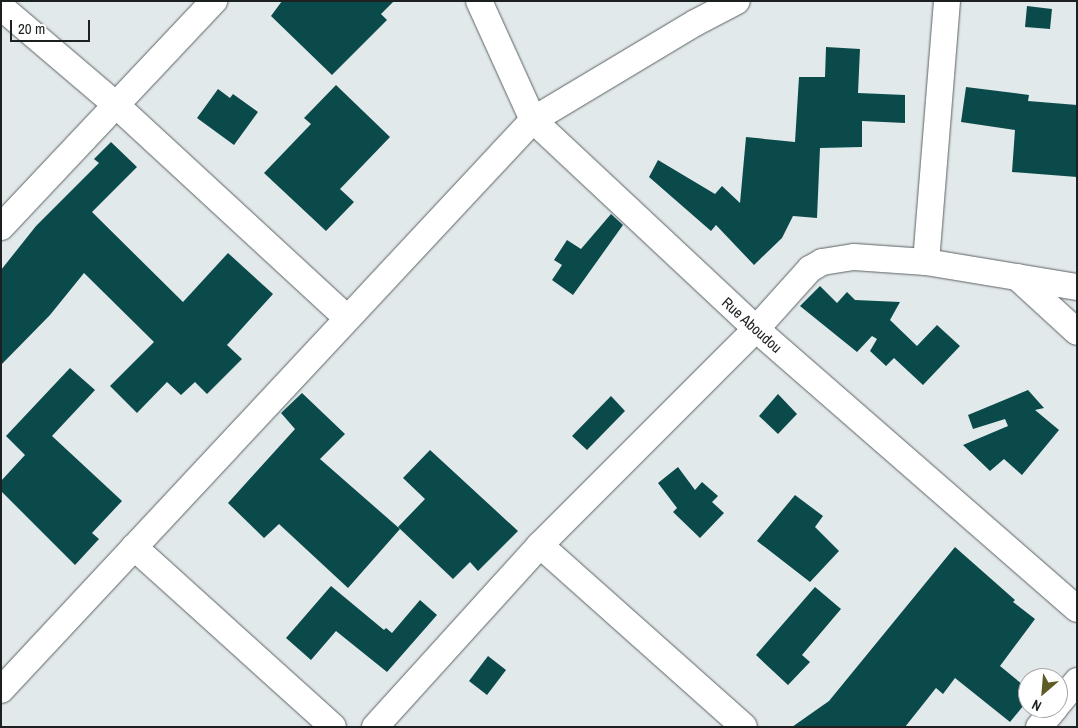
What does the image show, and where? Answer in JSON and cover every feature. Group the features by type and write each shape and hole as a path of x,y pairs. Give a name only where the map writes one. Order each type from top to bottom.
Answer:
{"street":[{"path":"1,227 214,1"},
{"name":"Rue Aboudou","path":"479,1 533,120 756,329 1077,609"},
{"path":"1,690 533,120 693,12 737,1"},
{"path":"926,262 947,1"},
{"path":"1,6 115,104 347,318"},
{"path":"375,727 540,545 756,329 810,269 822,262 854,257 926,262 1077,287"},
{"path":"1017,277 1077,332"},
{"path":"540,545 744,727"},
{"path":"134,547 333,727"},
{"path":"1068,692 1077,681"}],"building":[{"path":"282,1 394,1 381,14 387,20 332,75 271,16"},
{"path":"1027,6 1052,9 1050,29 1025,27"},
{"path":"826,47 860,49 858,93 905,95 905,123 862,121 862,147 820,148 817,218 793,216 782,238 754,265 716,225 711,231 649,177 658,160 715,194 722,186 740,203 746,137 795,142 799,77 825,77"},
{"path":"336,85 390,137 340,189 354,202 326,231 264,173 311,124 304,118"},
{"path":"966,87 1029,95 1028,101 1077,105 1077,177 1012,172 1015,130 961,122"},
{"path":"218,89 230,98 233,94 258,112 234,145 197,118"},
{"path":"111,142 137,167 92,212 183,302 228,253 273,294 227,345 242,359 207,394 195,382 181,395 167,382 137,413 110,386 154,342 84,273 50,315 1,365 1,270 36,226 99,163 94,159"},
{"path":"611,214 623,225 573,295 552,280 562,265 554,260 567,240 581,249"},
{"path":"820,286 837,303 847,292 855,300 900,302 890,320 917,346 937,325 960,346 923,385 894,358 886,366 870,351 877,339 872,336 857,352 800,306"},
{"path":"70,368 95,390 52,436 122,501 92,533 99,539 75,565 1,491 1,481 25,455 6,436"},
{"path":"1028,390 1044,408 1035,410 1059,430 1022,475 1004,459 990,471 963,445 1008,426 1005,419 973,429 968,415"},
{"path":"302,393 345,434 320,459 400,529 348,588 279,524 264,538 228,503 295,429 281,413"},
{"path":"778,394 797,414 778,434 759,416"},
{"path":"611,396 625,411 587,450 572,436"},
{"path":"430,450 518,531 478,571 470,562 453,579 398,527 425,499 403,478"},
{"path":"678,467 695,490 702,482 718,496 712,502 724,513 700,538 673,512 677,508 658,483"},
{"path":"795,495 823,516 815,527 839,551 810,582 757,541"},
{"path":"955,547 1015,600 1013,602 1035,619 1000,666 1018,681 1018,712 1010,722 955,678 943,694 936,688 905,727 792,727 829,701"},
{"path":"331,586 384,630 386,628 392,633 420,600 437,615 387,672 336,631 311,660 286,638"},
{"path":"815,587 841,609 802,655 810,662 788,685 756,655"},
{"path":"488,656 506,670 487,695 469,681"}]}
